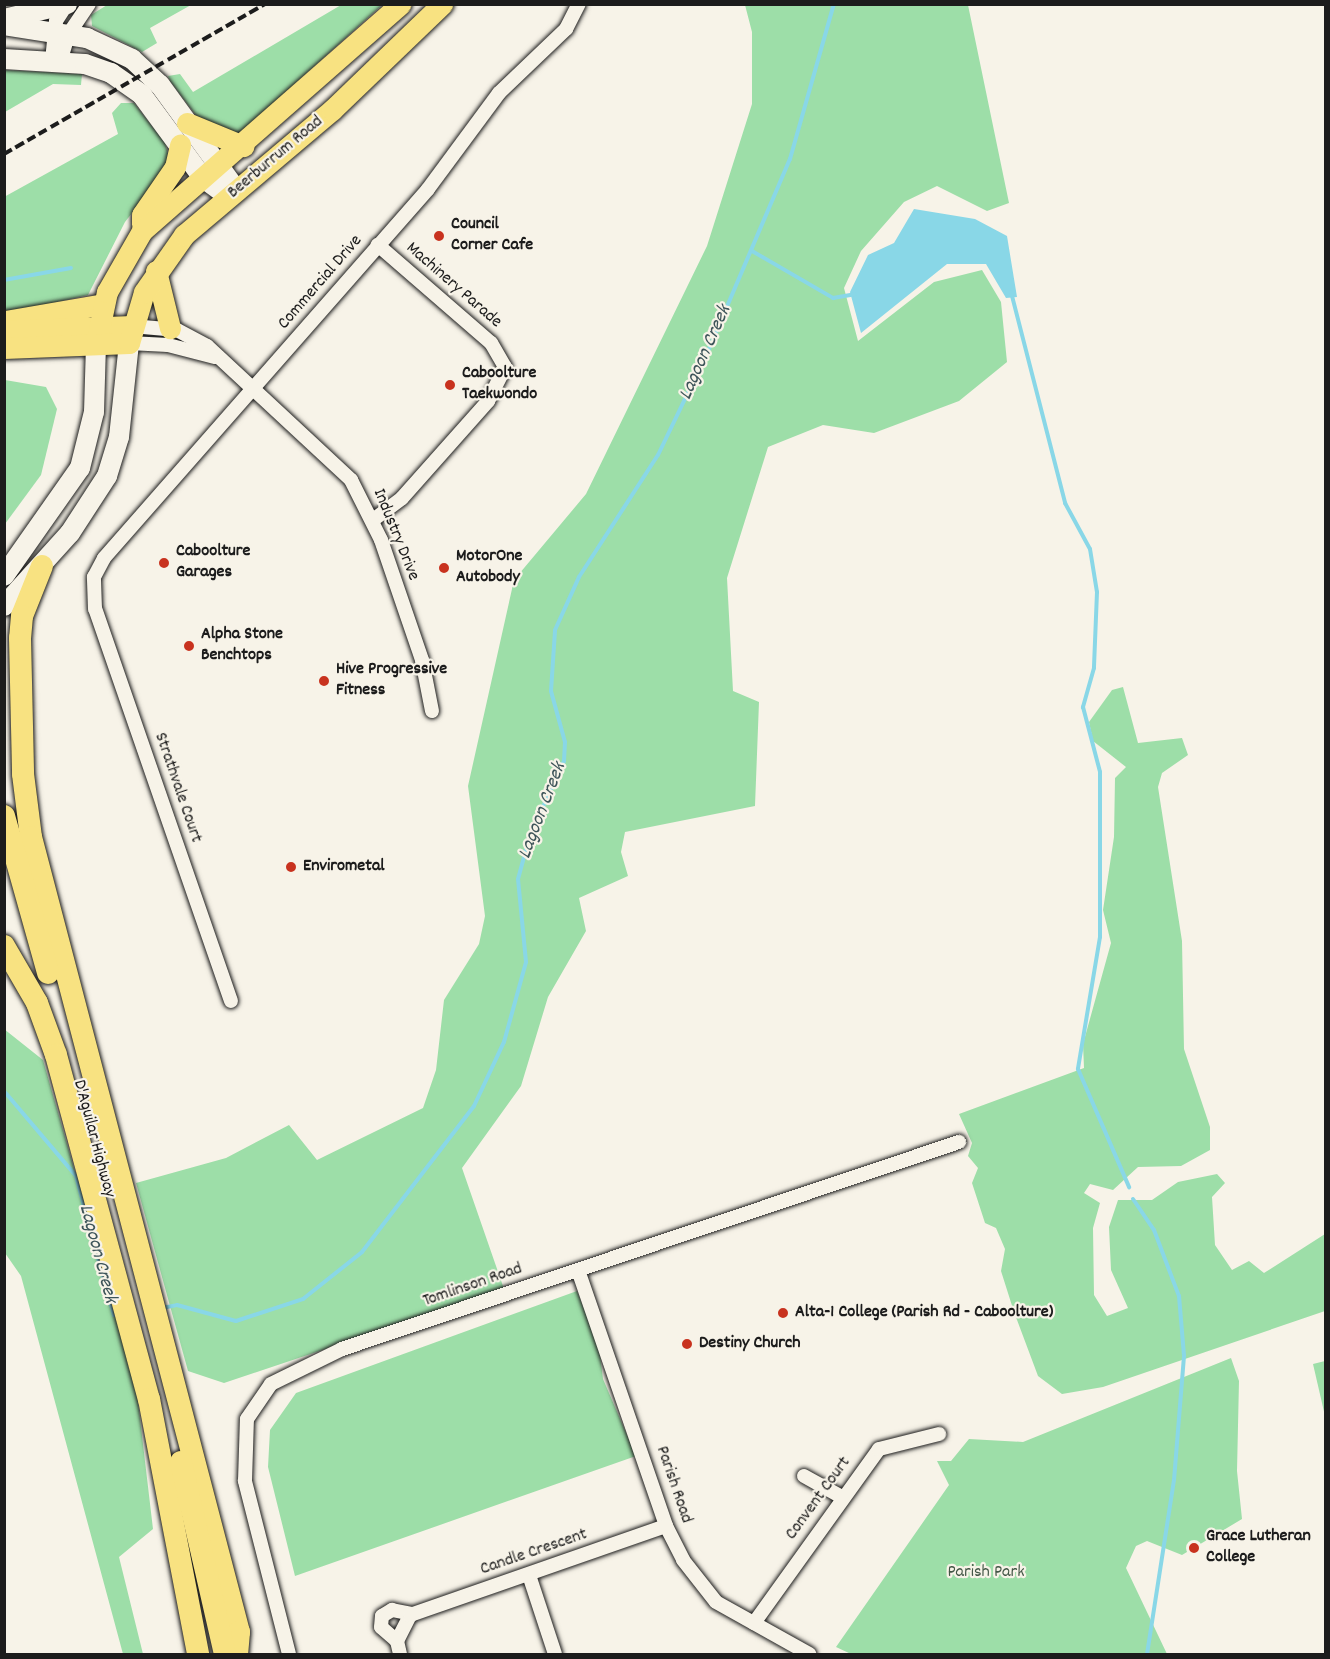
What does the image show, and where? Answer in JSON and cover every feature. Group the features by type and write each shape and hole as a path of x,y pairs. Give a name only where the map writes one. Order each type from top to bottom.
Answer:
{"highway":[{"path":"42,566 12,645 26,807 73,1064 181,1462 237,1654"},
{"name":"D'Aguilar Highway","path":"4,816 73,1064"},
{"path":"4,946 73,1064 151,1353 239,1632 237,1654"},
{"path":"151,1353 198,1654"},
{"path":"181,1462 225,1654"}],"main road":[{"path":"4,19 67,4"},
{"name":"Beerburrum Road","path":"97,336 104,304 119,265 142,231 243,146 400,4"},
{"name":"Beerburrum Road","path":"131,335 156,271 184,236 332,110 442,4"},
{"path":"4,25 106,44 137,63 187,123 210,172"},
{"path":"4,59 56,62 111,73 142,95 180,145 233,194"},
{"path":"187,123 243,146"},
{"path":"142,231 142,215 175,167 180,145"},
{"path":"156,271 170,328"},
{"path":"4,321 104,304"},
{"path":"4,331 97,336 131,335 121,428 107,476 86,514 4,606"},
{"path":"4,348 97,336"},
{"path":"4,576 80,468 94,412 97,336"}],"street":[{"path":"56,62 67,4"},
{"path":"61,34 89,4"},
{"name":"Commercial Drive","path":"92,586 104,558 378,245 499,93 566,29 579,4"},
{"name":"Machinery Parade","path":"373,520 402,498 488,401 505,367 491,344 378,245"},
{"name":"Industry Drive","path":"131,335 170,328 196,339 351,480 373,520 422,660 432,711"},
{"name":"Industry Drive","path":"131,335 215,357"},
{"name":"Strathvale Court","path":"92,586 231,1001"},
{"name":"Tomlinson Road","path":"289,1654 245,1480 247,1419 271,1384 342,1349 959,1142"},
{"name":"Parish Road","path":"578,1270 666,1526 716,1602 809,1654"},
{"name":"Convent Court","path":"754,1623 840,1496 879,1449 939,1434"},
{"path":"804,1476 840,1496"},
{"name":"Candle Crescent","path":"413,1614 399,1648 381,1627 382,1616 392,1610 413,1614 666,1526"},
{"path":"529,1575 555,1654"}],"green space":[{"path":"107,5 191,5 150,28 157,43 142,52 92,26 91,15"},
{"path":"341,5 382,5 238,135 198,118 170,81 168,76 180,74 193,92"},
{"path":"745,5 968,5 1009,203 987,211 937,186 904,202 861,251 844,288 858,341 934,282 982,270 1001,302 1007,362 959,401 874,433 823,425 768,447 727,578 733,691 759,702 755,806 625,832 621,852 628,876 579,898 586,931 548,997 521,1086 462,1168 504,1289 224,1383 188,1371 136,1183 226,1158 289,1125 317,1160 423,1108 436,1070 444,1000 479,944 485,916 468,786 514,580 586,494 707,246 752,104 752,32"},
{"path":"4,70 82,74 81,85 53,84 5,112"},
{"path":"121,103 134,103 165,143 169,157 157,181 125,222 88,295 5,314 4,197 118,134 112,113"},
{"path":"5,380 46,387 57,409 41,475 5,524"},
{"path":"1123,687 1138,743 1182,738 1188,755 1162,773 1158,787 1182,941 1184,1049 1210,1127 1210,1150 1181,1166 1138,1167 1113,1190 1090,1184 1084,1193 1100,1203 1093,1228 1094,1295 1107,1316 1128,1308 1111,1270 1109,1227 1118,1200 1152,1200 1178,1182 1217,1174 1225,1183 1212,1197 1215,1245 1232,1270 1249,1261 1264,1273 1325,1234 1325,1311 1103,1387 1062,1394 1038,1376 1014,1312 1001,1271 1005,1249 996,1228 985,1223 972,1183 978,1168 968,1156 972,1143 959,1114 1084,1068 1083,1044 1111,943 1103,910 1114,837 1115,778 1126,767 1093,741 1089,722 1112,690"},
{"path":"4,1029 43,1060 136,1385 153,1529 119,1557 143,1654 123,1654 21,1276 5,1253"},
{"path":"577,1291 599,1347 603,1379 636,1456 295,1576 268,1467 270,1430 296,1393"},
{"name":"Parish Park","path":"1231,1358 1239,1381 1237,1471 1242,1519 1182,1555 1147,1541 1136,1546 1126,1568 1167,1654 851,1654 836,1647 949,1485 937,1461 951,1461 969,1439 1023,1442"},
{"path":"1326,1361 1325,1416 1313,1364"}],"water":[{"path":"914,209 975,219 1007,236 1017,297 1006,298 986,264 947,264 861,333 850,292 868,255 894,243"}],"waterway":[{"name":"Lagoon Creek","path":"162,1308 177,1305 236,1321 303,1299 362,1252 474,1106 504,1042 526,962 518,879 530,835 564,761 565,742 551,691 555,630 579,577 658,455 708,351 790,159 834,4"},
{"path":"752,251 833,298 855,294"},
{"path":"4,280 71,268"},
{"path":"1011,292 1065,503 1090,549 1097,592 1094,668 1083,707 1100,772 1100,937 1078,1069 1129,1187"},
{"name":"Lagoon Creek","path":"4,1091 76,1176 114,1315 119,1315"},
{"path":"1133,1199 1154,1230 1179,1296 1184,1356 1174,1480 1147,1654"}],"railway":[{"path":"4,154 265,4"}],"place":[{"name":"Council Corner Cafe","path":"439,236"},
{"name":"Caboolture Taekwondo","path":"450,385"},
{"name":"Caboolture Garages","path":"164,563"},
{"name":"MotorOne Autobody","path":"444,568"},
{"name":"Alpha Stone Benchtops","path":"189,646"},
{"name":"Hive Progressive Fitness","path":"324,681"},
{"name":"Envirometal","path":"291,867"},
{"name":"Alta-1 College (Parish Rd - Caboolture)","path":"783,1313"},
{"name":"Destiny Church","path":"687,1344"},
{"name":"Grace Lutheran College","path":"1194,1548"}]}
